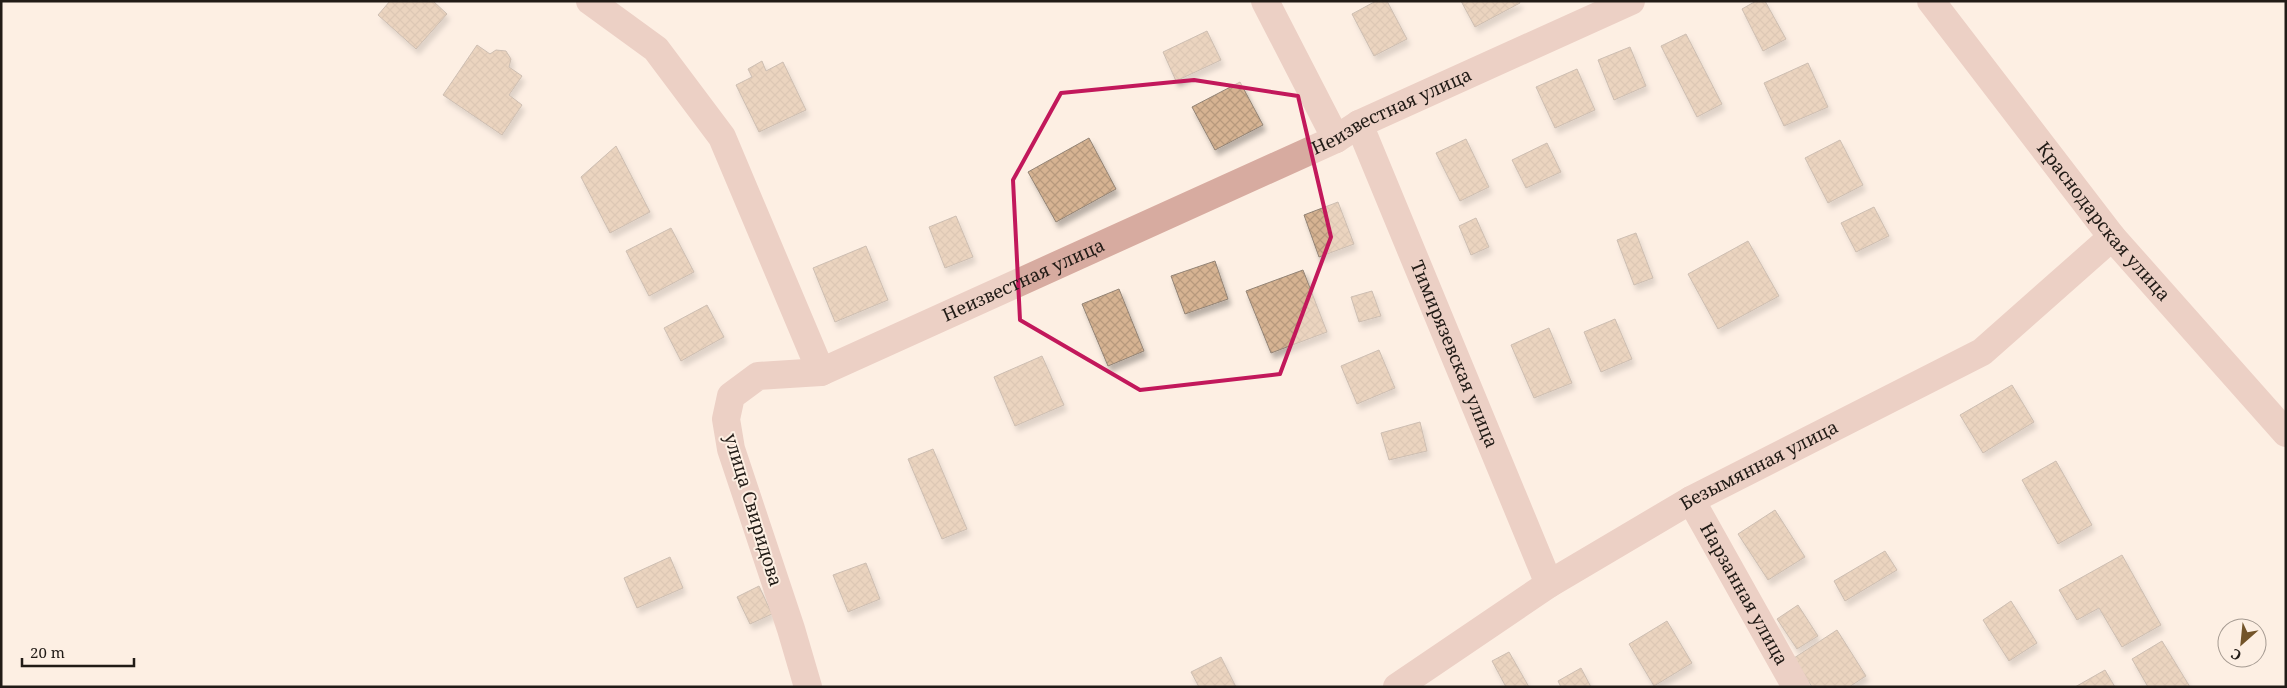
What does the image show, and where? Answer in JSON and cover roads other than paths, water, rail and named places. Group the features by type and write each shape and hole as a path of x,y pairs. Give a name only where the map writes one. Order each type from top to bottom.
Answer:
{"street":[{"path":"590,1 656,49 722,137 821,372"},
{"path":"1265,1 1336,138"},
{"name":"Неизвестная улица","path":"821,372 1336,138 1359,124 1631,1"},
{"name":"Краснодарская улица","path":"1931,1 2112,237 2286,434"},
{"name":"Тимирязевская улица","path":"1359,124 1549,584"},
{"name":"Безымянная улица","path":"1397,687 1549,584 1691,500 1982,352 2112,237"},
{"name":"улица Свиридова","path":"808,687 791,629 731,449 726,419 731,396 758,376 821,372"},
{"name":"Нарзанная улица","path":"1691,500 1796,687"}]}
